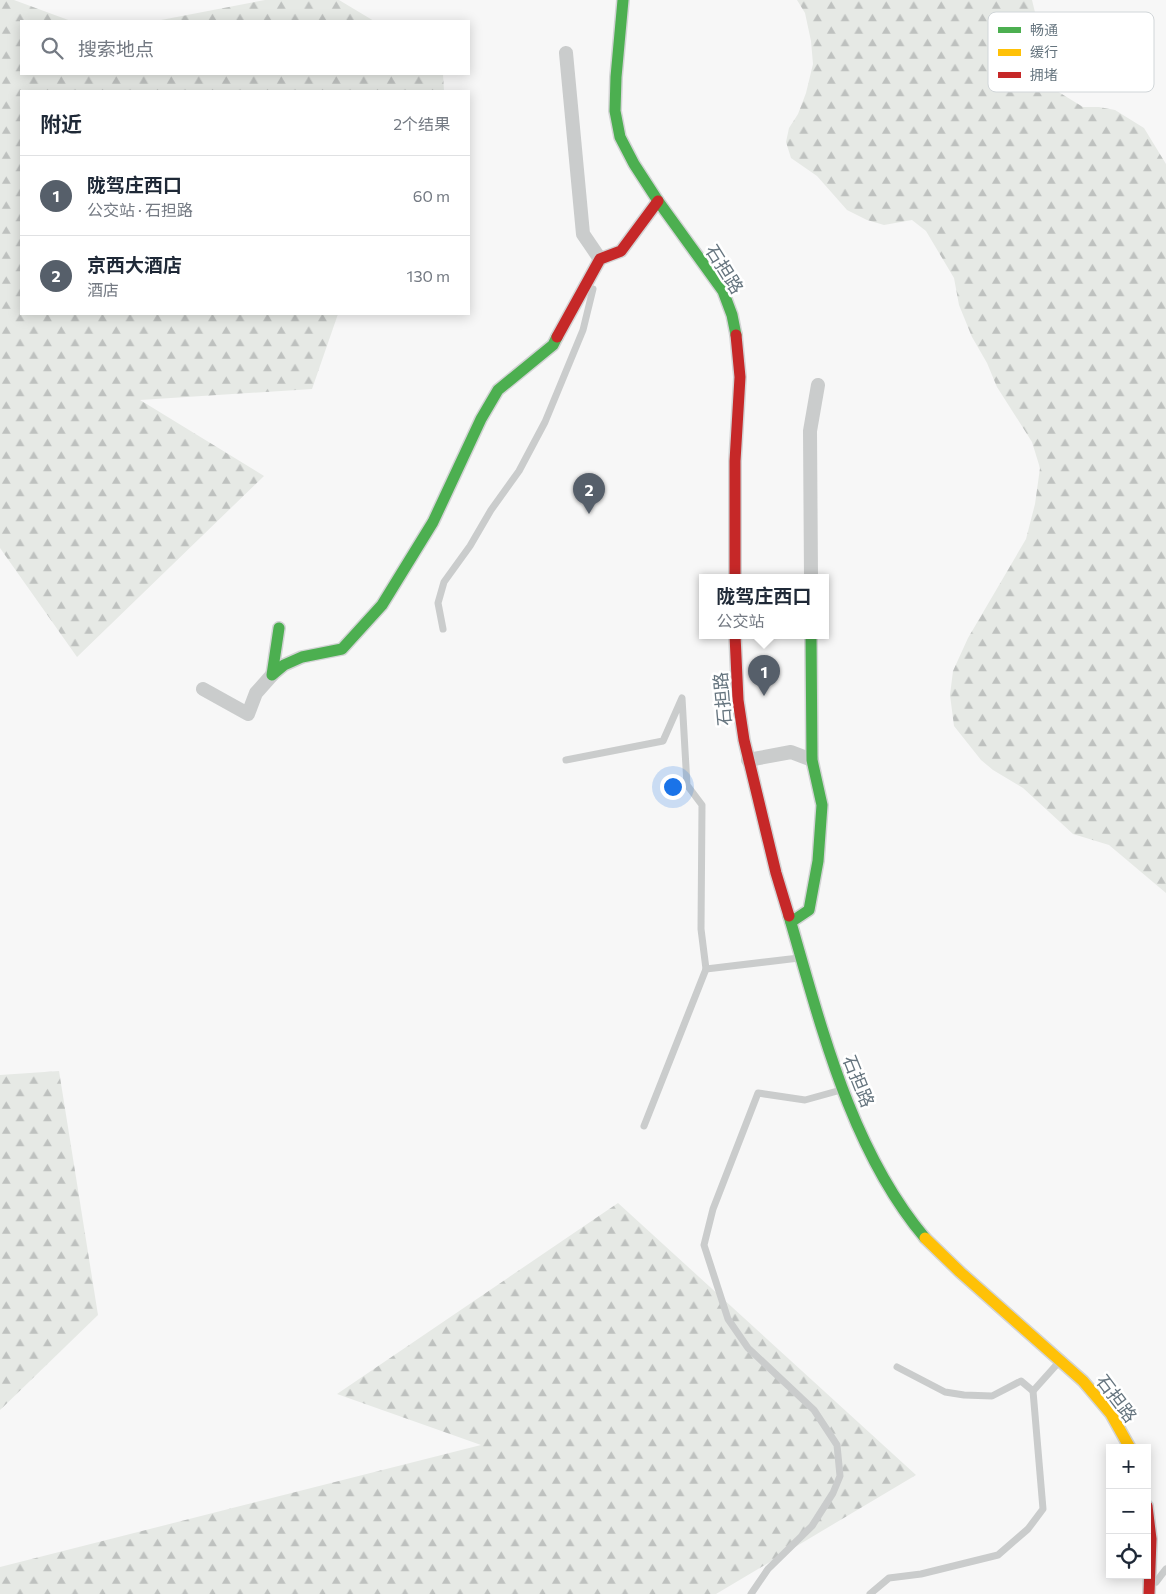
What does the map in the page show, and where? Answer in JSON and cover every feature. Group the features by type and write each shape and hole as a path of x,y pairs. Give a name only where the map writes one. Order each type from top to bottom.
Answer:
{"main road":[{"name":"石担路","path":"623,0 615,111 620,137 634,164 658,201 723,291 732,315 738,342 740,377 735,461 735,574"},
{"path":"272,675 284,664 302,657 342,649 382,605 433,522 481,419 498,390 553,345 600,259 621,251 658,201"},
{"path":"272,675 279,628"},
{"name":"石担路","path":"735,639 738,700 744,740 776,873 832,1063 871,1154 895,1196 924,1236 960,1272 1083,1381 1112,1414 1128,1444"},
{"path":"791,922 809,910 818,861 822,805 812,760 811,639"},
{"path":"1149,1593 1150,1534"}],"street":[{"path":"566,53 583,234 600,259"},
{"path":"811,574 810,431 818,386"},
{"path":"203,688 248,714 256,693 272,675"},
{"path":"748,760 791,752 812,760"}],"lane":[{"path":"443,628 438,603 444,582 470,546 491,510 520,471 545,422 582,330 600,259"},
{"path":"566,760 663,741 682,698 687,785 702,805 701,929 706,969 644,1126"},
{"path":"706,969 801,958"},
{"path":"751,1594 768,1569 812,1526 833,1493 840,1476 837,1445 814,1410 748,1348 728,1318 704,1245 713,1209 758,1093 805,1100 842,1089"},
{"path":"1033,1392 1060,1360"},
{"path":"870,1594 889,1578 921,1574 998,1554 1028,1529 1043,1509 1033,1392 1021,1381 992,1396 945,1392 897,1367"},
{"path":"1149,1593 1166,1568"}],"green space":[{"path":"0,0 14,0 68,20 20,20 20,75 443,75 444,90 20,90 20,315 338,315 312,389 140,400 264,476 77,657 0,548"},
{"path":"265,0 339,0 372,20 161,20"},
{"path":"797,0 1032,0 1035,12 988,12 988,92 1059,92 1083,107 1115,110 1144,128 1166,164 1166,893 1109,845 1073,834 1023,788 993,770 981,760 954,726 950,695 953,671 968,638 1026,539 1035,504 1040,468 1032,442 997,387 987,363 972,337 959,305 954,278 926,231 912,220 884,225 867,220 847,210 817,176 791,158 786,142 789,128 798,114 806,93 813,64 811,41 805,13"},
{"path":"59,1071 98,1315 0,1410 0,1075"},
{"path":"618,1203 916,1475 716,1594 0,1594 0,1567 481,1445 337,1394"}],"traffic: fast":[{"path":"623,0 615,111 620,137 634,164 658,201 723,291 732,315 736,335"},
{"path":"279,628 272,675 284,665 302,657 342,649 382,605 433,522 481,419 498,390 553,345 557,337"},
{"path":"791,922 809,910 818,861 822,805 812,760 811,639"},
{"path":"789,916 826,1042 857,1126 899,1203 925,1238"}],"traffic: slow":[{"path":"925,1238 960,1272 1083,1381 1111,1414 1128,1444"}],"traffic: jam":[{"path":"557,337 600,259 621,251 658,201"},
{"path":"735,574 735,461 740,377 736,335"},
{"path":"735,639 738,700 744,740 776,873 789,916"},
{"path":"1149,1594 1150,1534"}],"place":[{"name":"京西大酒店","path":"589,514"},
{"name":"陇驾庄西口","path":"764,696"}]}
